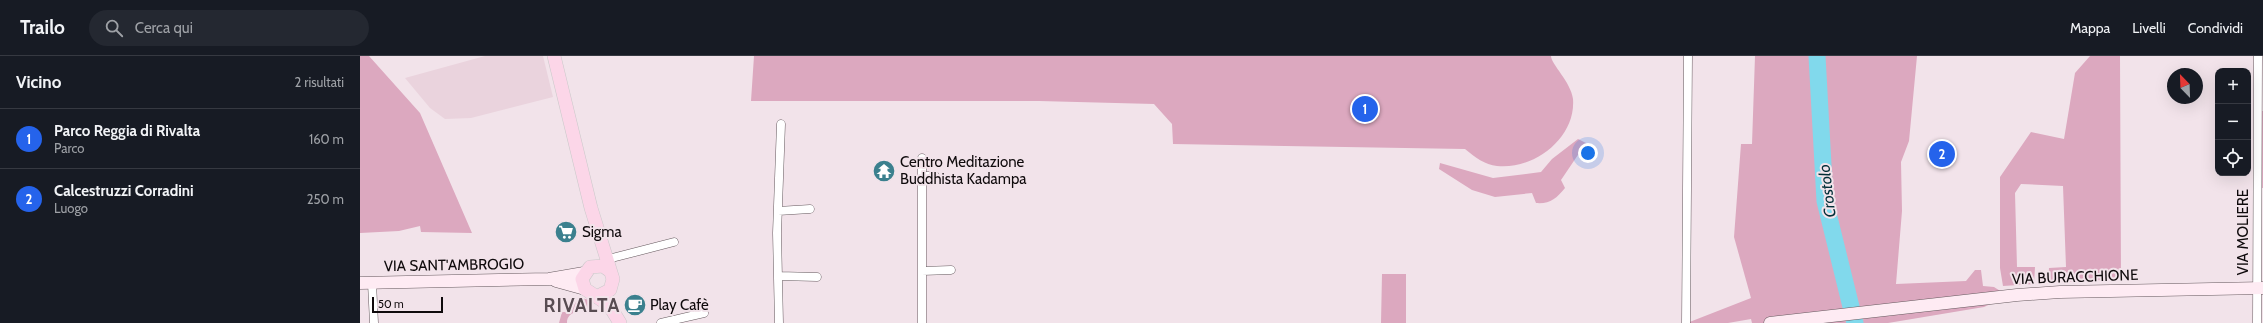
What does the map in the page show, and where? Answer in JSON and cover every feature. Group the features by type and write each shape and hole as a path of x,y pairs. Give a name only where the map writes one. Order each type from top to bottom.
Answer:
{"main road":[{"path":"554,56 599,235 613,279 612,287 620,308 619,321"},
{"path":"599,235 598,252 582,284 590,294 598,296 610,305 619,321"},
{"path":"589,270 609,265"},
{"name":"VIA SANT'AMBROGIO","path":"366,283 549,279 589,270"},
{"name":"VIA SANT'AMBROGIO","path":"549,279 585,289"},
{"path":"598,296 606,293 612,287"},
{"name":"VIA BURACCHIONE","path":"1770,323 1889,308 2060,292 2260,288"}],"street":[{"path":"1686,323 1688,56"},
{"name":"VIA MOLIERE","path":"2257,323 2260,288 2258,56"},
{"path":"779,323 778,211 781,124"},
{"path":"922,158 922,323"},
{"path":"923,176 935,176"},
{"path":"778,211 810,209"},
{"path":"609,265 674,242"},
{"path":"922,271 951,270"},
{"path":"779,276 817,277"},
{"path":"366,283 374,323"},
{"path":"661,323 704,313"}],"shaded area":[{"path":"360,56 369,56 420,113 472,233 421,232 420,226 399,231 360,233"},
{"path":"485,56 543,56 553,97 471,118 445,119 430,108 405,78"},
{"path":"754,56 1551,56 1554,64 1569,86 1573,99 1572,113 1568,126 1550,149 1525,163 1511,166 1497,166 1476,158 1465,149 1173,144 1172,124 1154,104 1039,101 751,101"},
{"path":"1755,56 1917,56 1909,141 1901,162 1902,211 1896,284 1966,281 1975,270 1981,270 1983,286 1994,287 2008,296 1984,307 1888,323 1752,323 1751,319 1728,323 1687,323 1751,298 1734,237 1741,144 1752,144"},
{"path":"2090,56 2120,56 2121,279 2048,283 2049,268 2066,267 2063,186 2021,184 2015,193 2017,267 2035,267 2034,284 2003,286 2000,268 2000,177 2031,132 2064,139 2075,73"},
{"path":"2258,111 2263,111 2263,188 2257,188"},
{"path":"1578,139 1586,143 1561,180 1565,188 1556,198 1545,203 1536,203 1532,193 1495,197 1472,190 1439,169 1440,163 1493,178 1541,172 1552,159"},
{"path":"1382,274 1406,274 1406,323 1381,323"},
{"path":"582,298 593,303 591,308 572,314 569,316 567,323 559,323 562,312 569,312 576,302"}],"waterway":[{"name":"Crostolo","path":"1817,56 1825,201 1855,323"}],"place":[{"name":"Parco Reggia di Rivalta","path":"1365,109"},
{"name":"Calcestruzzi Corradini","path":"1942,154"},
{"name":"Centro Meditazione Buddhista Kadampa","path":"884,171"},
{"name":"Sigma","path":"566,232"},
{"name":"Play Cafè","path":"635,305"}],"district":[{"name":"RIVALTA","path":"582,305"}]}
